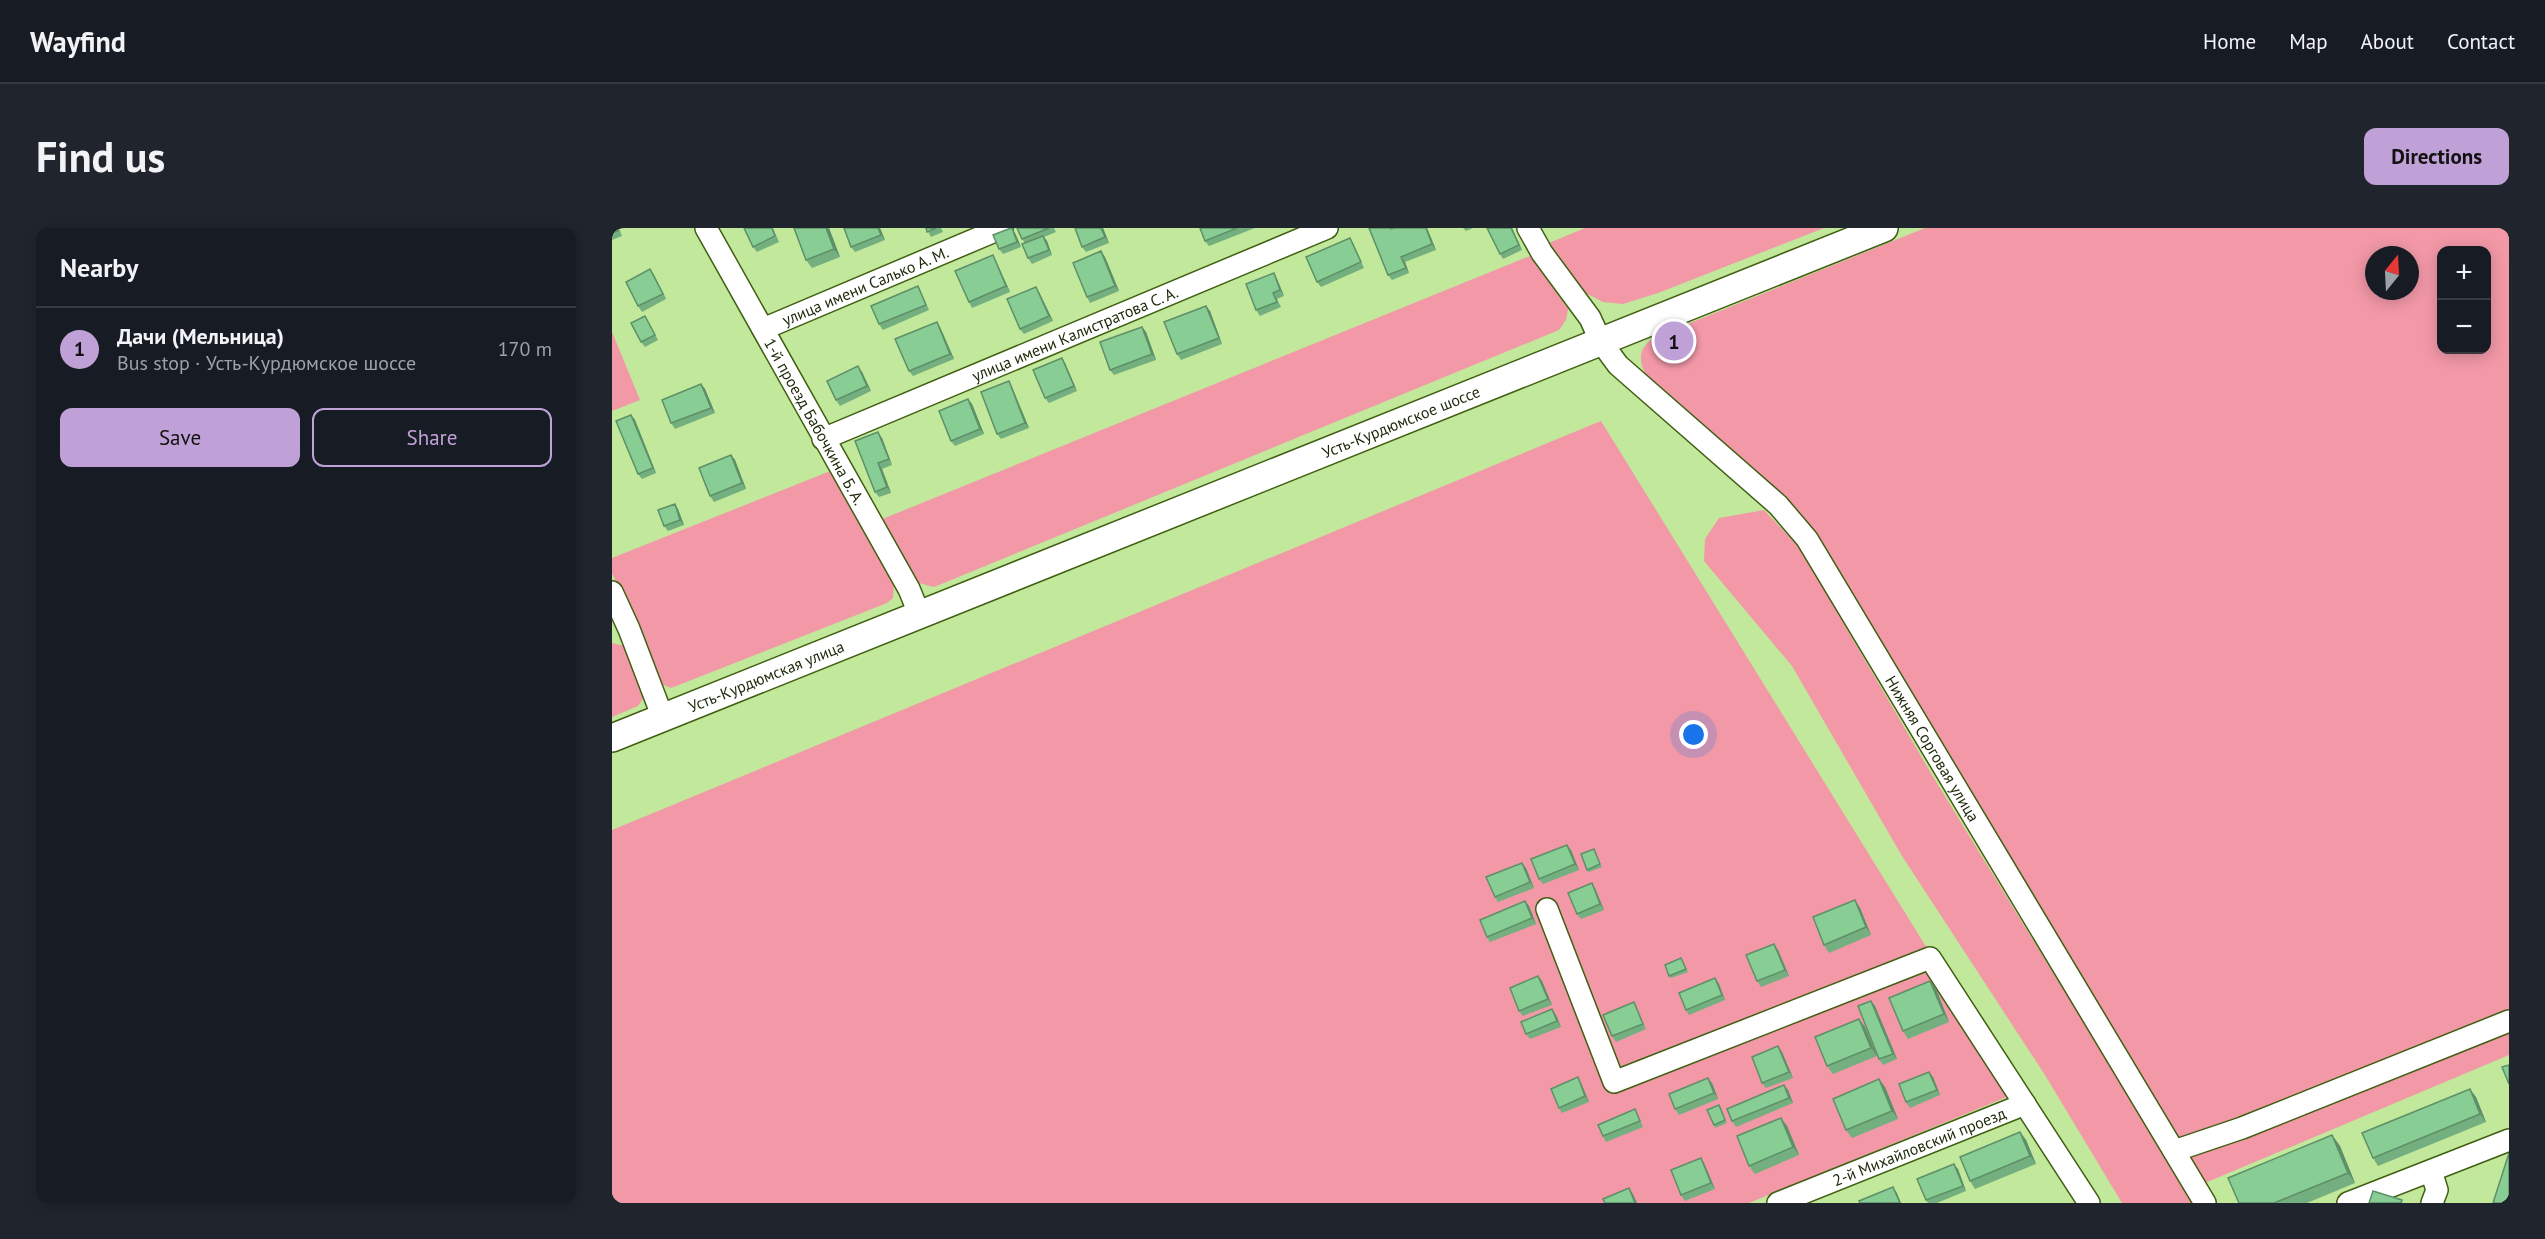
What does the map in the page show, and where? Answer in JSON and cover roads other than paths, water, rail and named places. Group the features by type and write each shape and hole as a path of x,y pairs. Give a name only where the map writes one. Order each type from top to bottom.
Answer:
{"main road":[{"name":"Усть-Курдюмское шоссе","path":"920,616 1884,228"},
{"name":"Усть-Курдюмская улица","path":"612,738 920,616"}],"street":[{"name":"1-й проезд Бабочкина Б. А.","path":"706,228 823,440 909,589 920,616"},
{"name":"улица имени Салько А. М.","path":"763,329 1002,228"},
{"name":"улица имени Калистратова С. А.","path":"823,440 1327,228"},
{"name":"Нижняя Сорговая улица","path":"1528,228 1542,253 1590,318 1601,342 1618,365 1778,505 1807,539 2205,1203"},
{"path":"612,592 621,632 663,718"},
{"path":"1547,909 1614,1082 1930,958 2089,1203"},
{"path":"2174,1151 2242,1128 2509,1021"},
{"name":"2-й Михайловский проезд","path":"1778,1203 2025,1104"},
{"path":"2348,1203 2431,1171 2506,1148"},
{"path":"2431,1171 2437,1190 2432,1203"}],"place":[{"name":"Дачи (Мельница)","path":"1674,341"}]}
